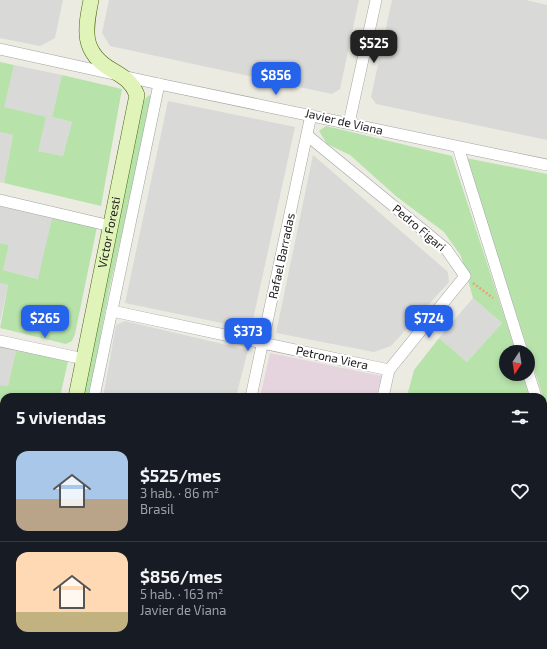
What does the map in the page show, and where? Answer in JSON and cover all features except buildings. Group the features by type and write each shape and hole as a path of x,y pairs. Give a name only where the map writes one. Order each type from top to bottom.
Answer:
{"street":[{"path":"91,0 86,28 89,49 105,66 119,74"},
{"path":"348,123 376,0"},
{"name":"Javier de Viana","path":"0,49 159,84 311,114 458,147 547,165"},
{"name":"Víctor Foresti","path":"77,393 138,95 129,81 119,74"},
{"name":"Víctor Foresti","path":"95,393 159,84"},
{"name":"Rafael Barradas","path":"252,393 308,136 311,114"},
{"name":"Pedro Figari","path":"308,136 446,249 465,276"},
{"path":"458,147 520,345"},
{"path":"0,200 111,226"},
{"path":"384,393 389,370 465,276"},
{"name":"Petrona Viera","path":"112,311 389,370"},
{"path":"0,341 84,359"},
{"path":"531,381 535,393"}],"path":[{"path":"465,276 509,310"}],"shaded area":[{"path":"0,0 63,0 55,38 40,46 0,38"},
{"path":"109,0 359,0 340,89 332,94 110,46 102,33"},
{"path":"392,0 526,0 547,5 547,140 376,104 371,97"},
{"path":"14,65 62,75 52,117 72,122 63,156 38,151 3,107"},
{"path":"168,101 295,127 251,329 125,303"},
{"path":"0,132 13,135 4,183 0,182"},
{"path":"313,155 448,272 449,282 391,346 374,352 276,333"},
{"path":"0,206 52,218 39,279 3,270 9,245 0,243"},
{"path":"0,283 8,285 0,322"},
{"path":"473,298 502,323 467,362 439,338"},
{"path":"125,321 248,350 237,393 104,393 116,325"},
{"path":"0,347 16,351 8,386 0,385"},
{"path":"270,353 382,376 377,393 261,393"}],"green space":[{"path":"0,62 14,65 4,107 46,117 38,151 63,156 72,122 52,117 62,75 122,89 101,206 4,183 13,135 0,132"},
{"path":"149,95 151,97 151,103 109,291 90,393 84,393 143,101"},
{"path":"326,126 452,156 514,345 499,345 499,381 525,381 529,393 408,393 414,370 439,338 467,362 502,323 473,298 461,256 444,232 397,197 350,155 327,144 319,131"},
{"path":"466,158 547,174 547,393 542,393 535,372 535,345 526,345"},
{"path":"52,218 97,227 75,334 72,341 66,344 0,328 8,285 0,283 0,243 9,245 3,270 38,279"},
{"path":"16,351 68,361 61,393 0,393 0,385 8,386"}]}
